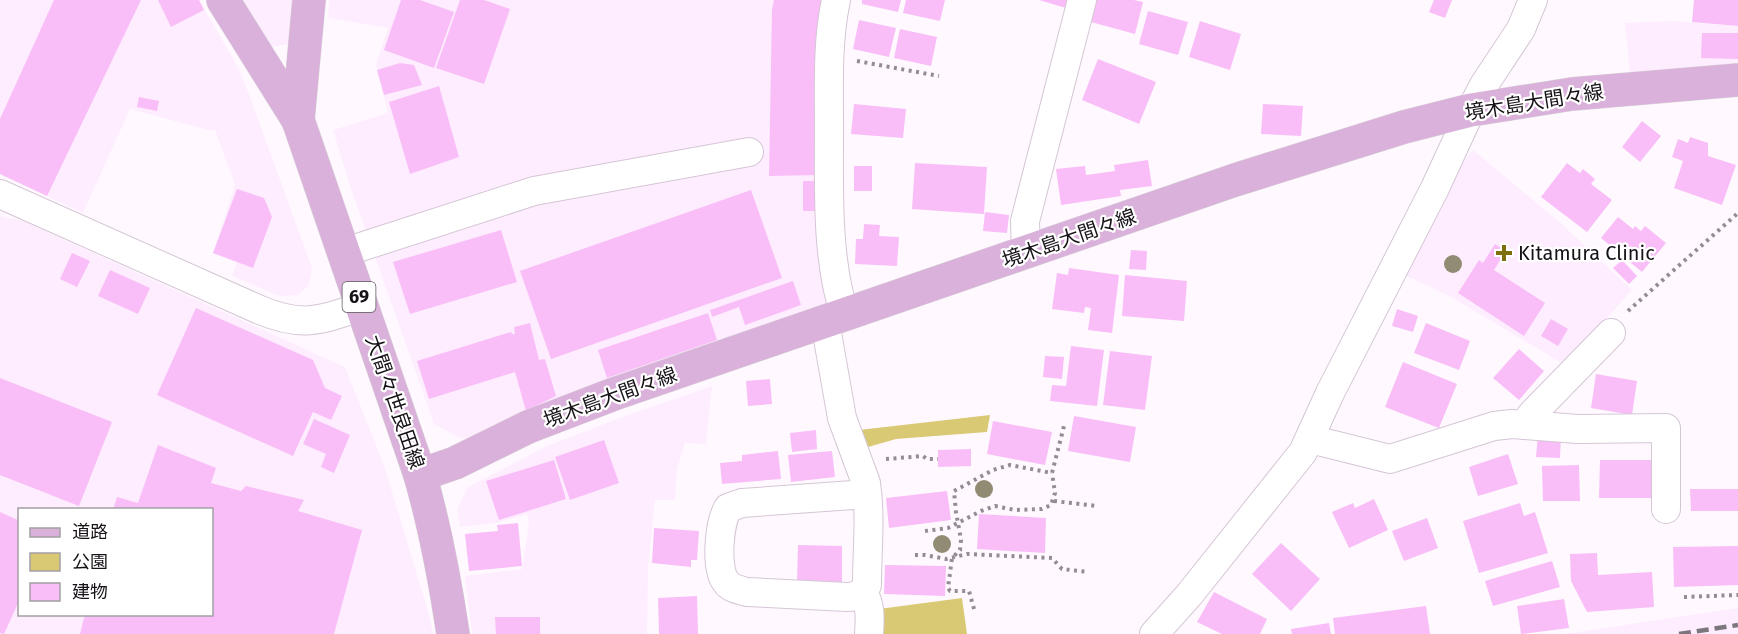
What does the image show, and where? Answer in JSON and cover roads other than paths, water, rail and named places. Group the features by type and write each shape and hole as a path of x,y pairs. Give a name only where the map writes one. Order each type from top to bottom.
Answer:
{"main road":[{"path":"223,0 298,120"},
{"name":"大間々世良田線","path":"309,0 298,120 420,474 443,572 453,634"},
{"name":"境木島大間々線","path":"420,474 470,457 528,427 566,412 1324,151 1404,127 1471,110 1572,94 1738,80"}],"street":[{"path":"836,0 829,58 832,235 837,292 835,319 842,418 859,462 867,495 870,518 867,585 863,592 855,597 847,597 747,592 734,589 726,583 720,567 721,525 728,508 742,503 867,495"},
{"path":"1026,253 1025,221 1082,0"},
{"path":"1154,634 1296,462 1310,439 1330,393 1435,188 1471,110 1484,85 1521,29 1533,0"},
{"path":"342,253 534,191 749,152"},
{"path":"0,194 286,320 312,321 363,306"},
{"path":"1524,425 1611,333"},
{"path":"1310,439 1390,459 1494,426 1524,425 1578,429 1666,428 1666,509"},
{"path":"863,592 871,611 869,634"}],"railway":[{"path":"1679,634 1738,625"}],"place":[{"name":"Kitamura Clinic","path":"1504,253"}]}
